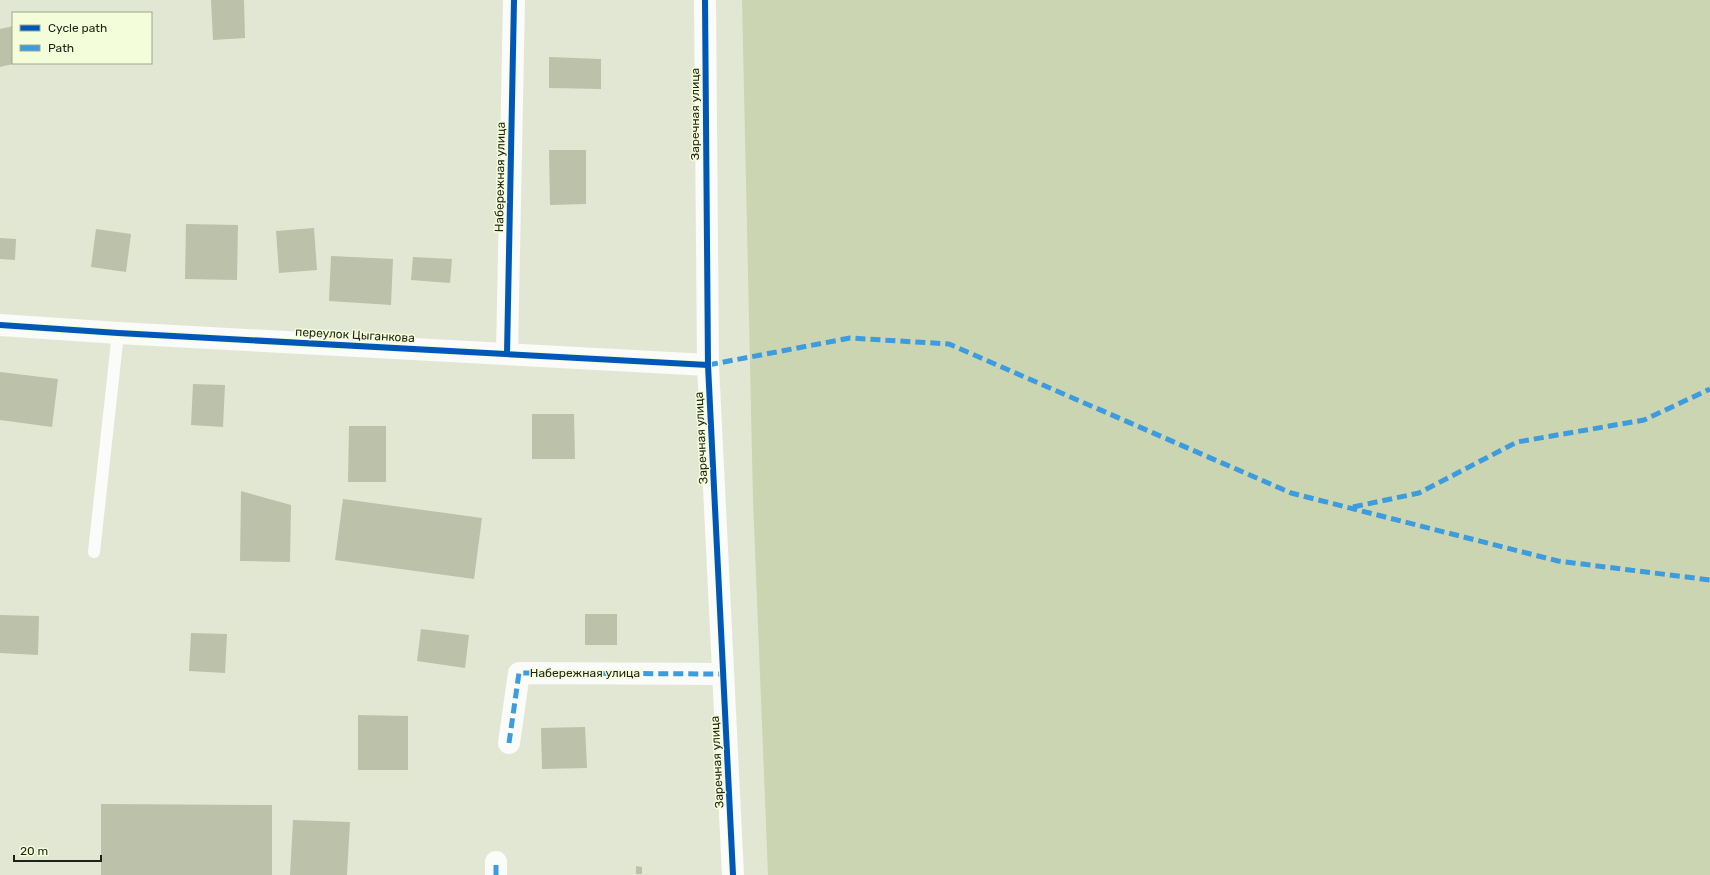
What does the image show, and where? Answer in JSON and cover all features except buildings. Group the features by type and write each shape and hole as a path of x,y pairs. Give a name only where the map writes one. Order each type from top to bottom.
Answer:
{"street":[{"name":"Набережная улица","path":"507,354 514,0"},
{"name":"Заречная улица","path":"705,0 708,365 733,875"},
{"name":"переулок Цыганкова","path":"0,325 118,333 708,365"},
{"name":"Набережная улица","path":"509,743 519,673 723,674"}],"lane":[{"path":"94,552 118,333"}],"green space":[{"path":"742,0 1710,0 1710,875 768,875 753,501"}],"marked path":[{"path":"708,365 850,338 949,344 1291,493 1558,561 1710,580"},
{"path":"1353,507 1419,493 1517,442 1644,420 1710,389"},
{"path":"509,743 519,673 723,674"},
{"path":"496,862 496,875"}],"cycle path":[{"path":"507,354 514,0"},
{"path":"705,0 708,365 733,875"},
{"path":"0,325 118,333 708,365"}]}
